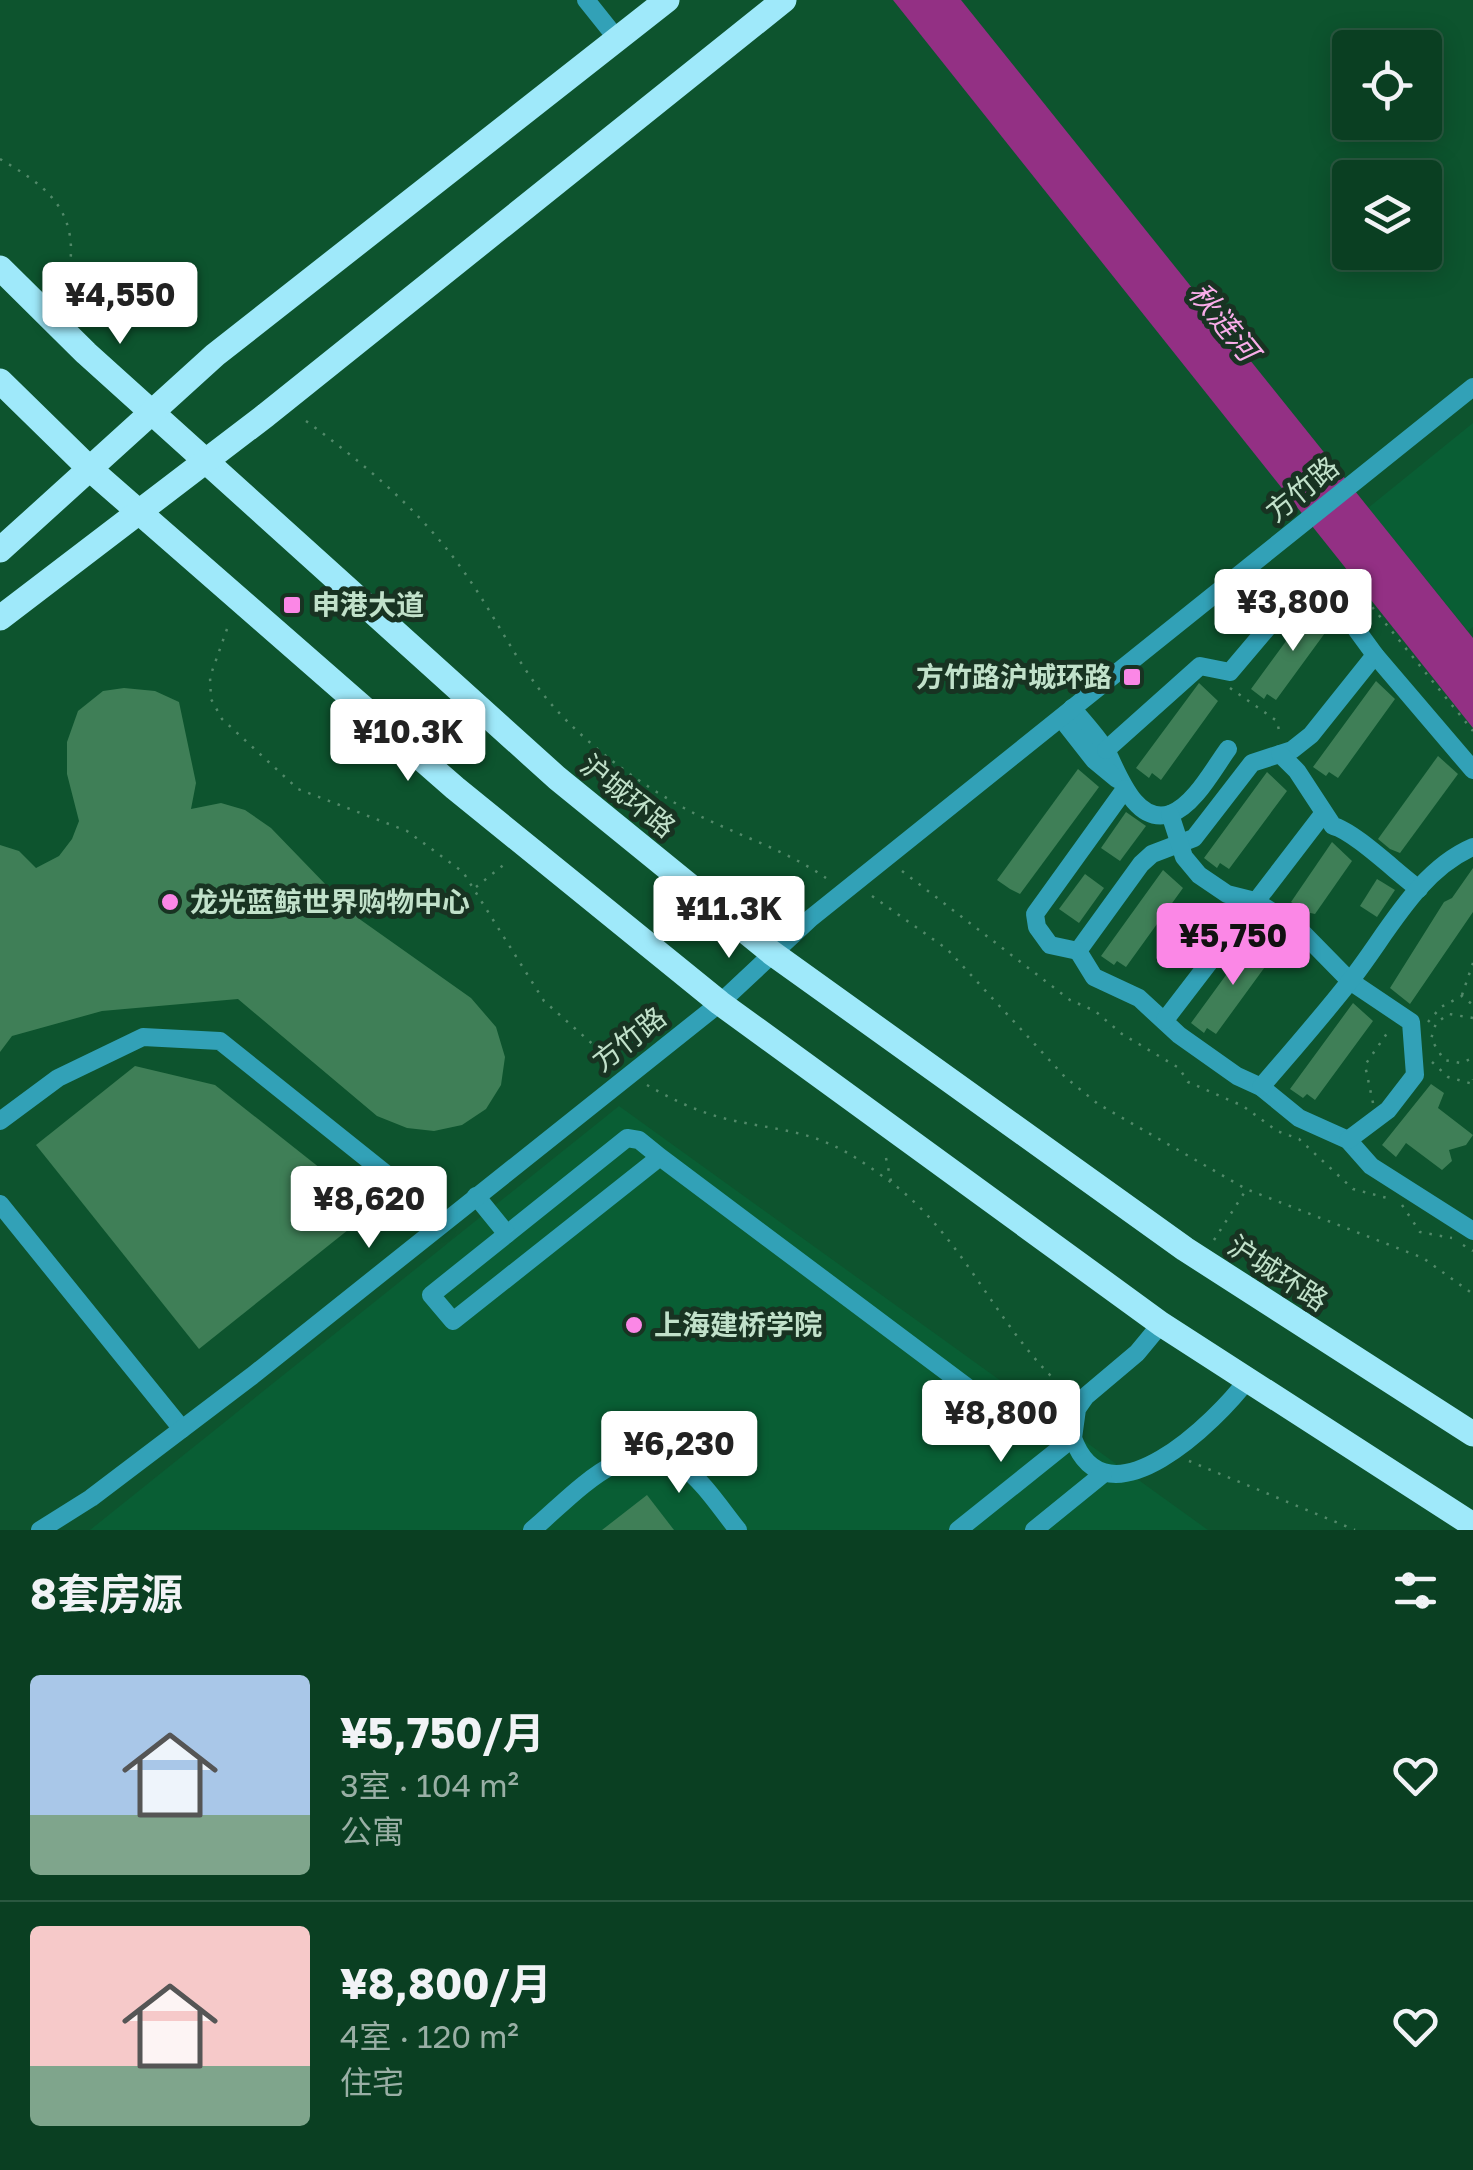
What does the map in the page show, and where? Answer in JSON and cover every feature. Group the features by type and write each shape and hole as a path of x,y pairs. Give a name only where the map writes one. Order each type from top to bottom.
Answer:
{"main road":[{"path":"0,550 215,356 400,206 518,121 667,0"},
{"path":"0,618 205,462 784,0"},
{"name":"沪城环路","path":"0,268 205,462 557,778 772,952 1186,1249 1473,1434"},
{"path":"0,381 91,470 455,788 720,1003 1161,1324 1473,1526"}],"street":[{"path":"586,0 618,40"},
{"name":"方竹路","path":"40,1530 182,1429 720,1003 772,952 1473,388"},
{"path":"1106,750 1200,666 1222,674 1230,672 1306,585 1316,582 1331,594 1376,655 1473,770"},
{"path":"1078,952 1152,854 1194,838 1252,762 1280,754 1312,735 1376,655"},
{"path":"1067,713 1106,750 1121,784"},
{"path":"1067,713 1094,760 1141,806 1158,814 1170,814 1185,804 1228,749"},
{"path":"1280,754 1297,771 1323,814 1419,889"},
{"path":"1121,784 1035,914 1037,927 1050,945 1078,952 1094,978 1138,998 1237,1076 1261,1087 1299,1118 1348,1140 1370,1166 1473,1230"},
{"path":"1170,814 1180,845 1199,875 1227,894 1255,901 1298,928 1350,982 1413,1026 1418,1066 1402,1095 1348,1140"},
{"path":"1165,1020 1323,814"},
{"path":"1261,1087 1350,982 1419,889 1438,868 1473,848"},
{"path":"0,1121 58,1078 144,1037 220,1041 445,1222"},
{"path":"660,1157 454,1321 431,1295 627,1138 639,1140 983,1399"},
{"path":"476,1196 507,1234"},
{"path":"0,1204 182,1429"},
{"path":"1161,1324 1137,1353 1086,1396 1077,1409 1074,1438 1084,1461 1103,1474 1132,1477 1155,1468 1229,1404 1248,1379"},
{"path":"958,1530 1074,1438"},
{"path":"532,1530 611,1467 637,1454 670,1458 684,1467 738,1530"},
{"path":"1034,1530 1103,1474"}],"path":[{"path":"0,159 44,186 67,218 70,280 62,290"},
{"path":"306,421 398,494 430,529 473,585 517,662 541,694 622,768 682,807 826,878"},
{"path":"1331,594 1350,590 1364,596 1473,731"},
{"path":"226,629 216,650 211,698 222,720 245,744 298,789 407,831 442,854 475,888 513,957 544,1001 628,1074 680,1104 834,1146 891,1182 925,1210 959,1248 1032,1353 1072,1396"},
{"path":"1222,674 1230,688 1277,721 1280,754"},
{"path":"605,790 622,768"},
{"path":"475,888 506,862"},
{"path":"902,872 1070,1000 1096,1011 1122,1034 1179,1068 1188,1082 1234,1102 1276,1132 1298,1139 1352,1189 1400,1203 1420,1232 1443,1234 1473,1251"},
{"path":"872,896 947,949 1065,1078 1098,1104 1246,1189 1423,1258 1473,1294"},
{"path":"1424,1028 1441,1007 1462,996 1473,964"},
{"path":"1462,996 1473,1005"},
{"path":"1377,1118 1365,1065 1401,1014"},
{"path":"1473,1018 1450,1014 1436,1023 1432,1039 1444,1060 1461,1064 1473,1058"},
{"path":"1425,1051 1448,1076 1473,1083"},
{"path":"886,1158 891,1182"},
{"path":"1214,1240 1246,1189"},
{"path":"1182,1459 1354,1530"}],"shaded area":[{"path":"893,0 961,0 1473,638 1473,728"},
{"path":"1473,423 1473,627 1468,631 1368,508"},
{"name":"上海建桥学院","path":"619,1106 1208,1530 90,1530"}],"building":[{"path":"1314,603 1333,622 1276,700 1267,694 1264,699 1251,689"},
{"path":"1376,681 1395,699 1338,778 1329,772 1326,776 1313,767"},
{"path":"1199,683 1218,701 1161,780 1152,773 1149,778 1136,768"},
{"name":"龙光蓝鲸世界购物中心","path":"103,691 155,691 179,702 196,783 191,809 221,803 245,810 271,828 358,918 471,998 496,1027 505,1057 501,1085 486,1109 462,1125 434,1131 407,1128 377,1116 238,999 102,1011 12,1036 0,1052 0,845 19,851 36,868 59,856 79,821 67,774 67,742 78,711"},
{"path":"1438,756 1458,774 1400,853 1390,849 1378,839"},
{"path":"1078,769 1099,787 1020,894 1010,889 997,880"},
{"path":"1267,772 1287,791 1229,869 1220,863 1217,868 1204,858"},
{"path":"1126,812 1146,826 1120,861 1101,848"},
{"path":"1332,842 1352,861 1315,914 1306,912 1291,902"},
{"path":"1473,868 1473,912 1410,1004 1390,988 1444,902 1452,898"},
{"path":"1163,870 1183,888 1126,967 1117,961 1114,965 1101,956"},
{"path":"1085,874 1104,888 1079,923 1059,909"},
{"path":"1377,879 1395,890 1377,917 1360,906"},
{"path":"1253,938 1273,956 1216,1034 1207,1028 1204,1033 1191,1023"},
{"path":"1353,1003 1373,1021 1315,1100 1307,1094 1303,1098 1290,1089"},
{"path":"135,1066 215,1085 373,1210 199,1349 36,1145"},
{"path":"1431,1084 1444,1093 1438,1108 1473,1135 1466,1145 1449,1150 1452,1161 1442,1170 1406,1143 1396,1157 1382,1145"},
{"path":"647,1495 674,1530 602,1530"}],"place":[{"name":"申港大道","path":"292,605"},
{"name":"方竹路沪城环路","path":"1132,677"},
{"name":"龙光蓝鲸世界购物中心","path":"170,902"},
{"name":"上海建桥学院","path":"634,1325"}],"water label":[{"name":"秋涟河","path":"1223,322"}]}
